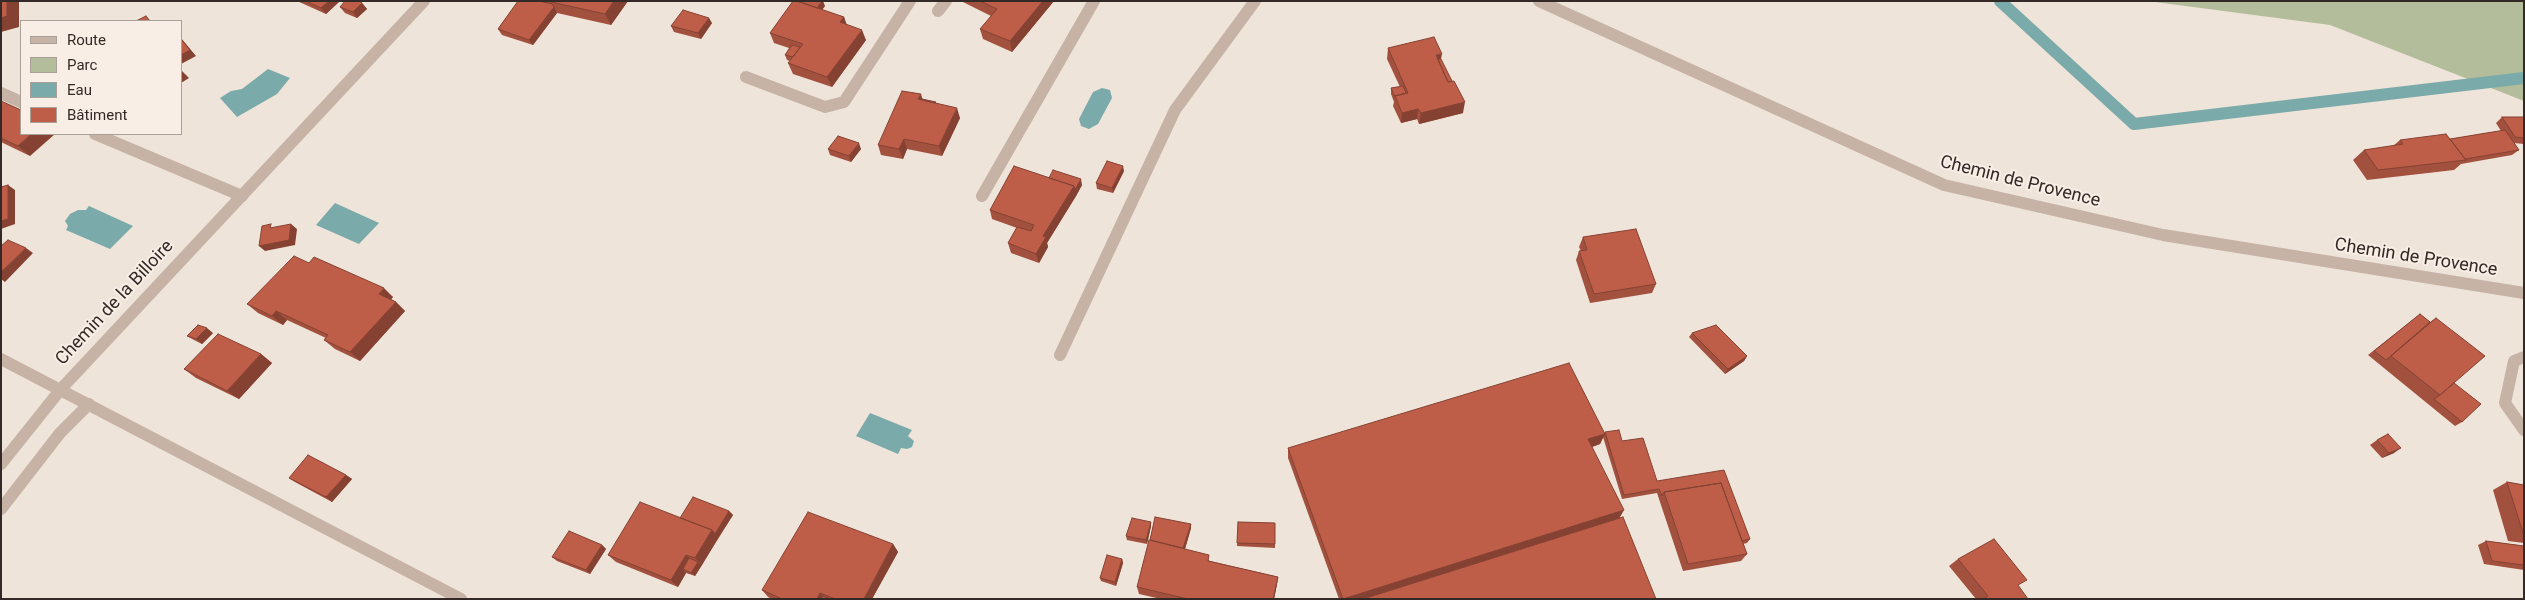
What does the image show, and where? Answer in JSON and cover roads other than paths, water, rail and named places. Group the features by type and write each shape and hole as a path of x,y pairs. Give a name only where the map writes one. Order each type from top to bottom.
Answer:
{"street":[{"name":"Chemin de la Billoire","path":"424,1 61,389 461,599"},
{"path":"746,77 825,106 844,102 910,1"},
{"path":"938,11 946,1"},
{"path":"982,196 1094,1"},
{"path":"1060,355 1174,110 1255,1"},
{"name":"Chemin de Provence","path":"1540,1 1944,185 2163,235 2524,293"},
{"path":"1,93 20,102"},
{"path":"97,135 242,196"},
{"path":"2524,357 2514,361 2505,403 2524,430"},
{"path":"1,359 61,389 1,464"},
{"path":"1,509 60,433 89,404"}],"water":[{"path":"268,69 290,78 277,94 237,117 220,98 231,91 242,89"},
{"path":"1102,88 1110,90 1112,98 1098,124 1089,129 1081,126 1079,119 1093,92"},
{"path":"335,203 379,223 359,244 316,225"},
{"path":"89,206 133,226 110,249 66,230 68,226 65,221 70,214 78,210 86,210"},
{"path":"870,413 912,430 908,436 914,441 912,447 907,449 901,448 898,454 856,436"}],"waterway":[{"path":"2000,1 2134,124 2524,78"}]}
